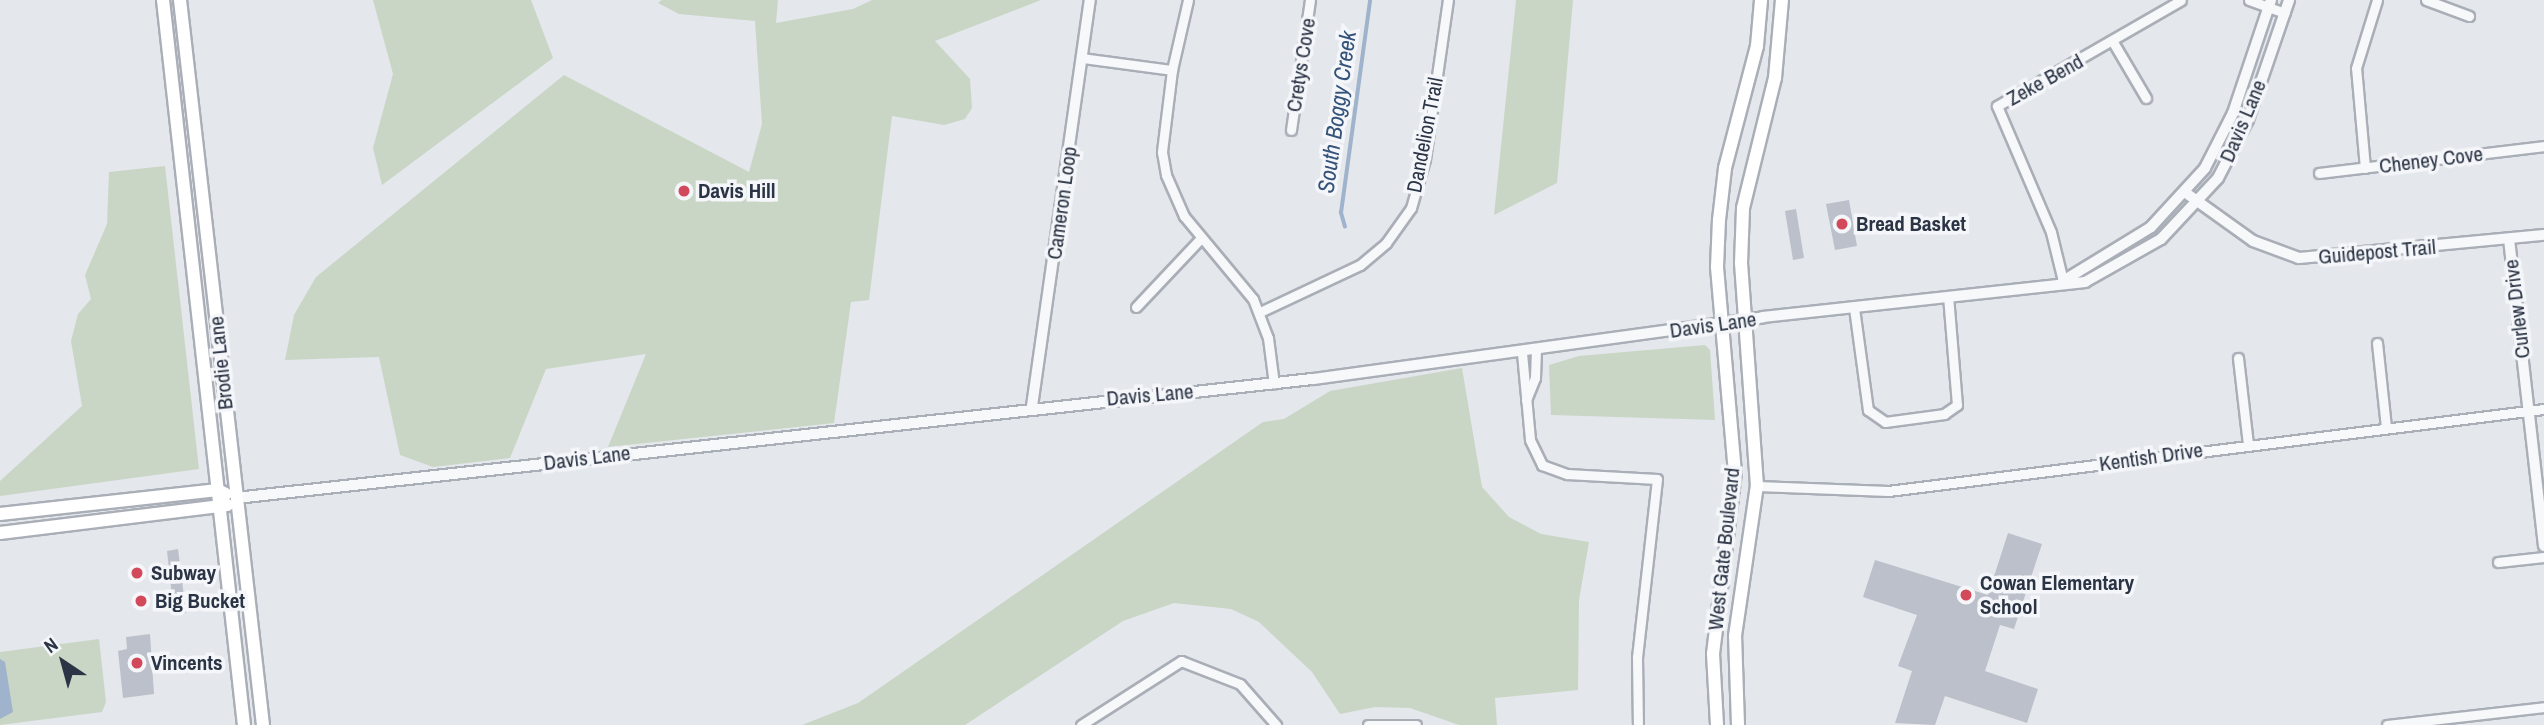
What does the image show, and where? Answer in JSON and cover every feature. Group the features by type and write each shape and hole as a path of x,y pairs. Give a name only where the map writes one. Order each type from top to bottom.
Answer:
{"main road":[{"name":"Brodie Lane","path":"163,0 244,725"},
{"name":"Brodie Lane","path":"180,0 263,725"},
{"name":"West Gate Boulevard","path":"1719,725 1713,654 1735,472 1721,323 1720,209 1757,46 1761,0"},
{"name":"West Gate Boulevard","path":"1738,725 1735,636 1756,486 1745,320 1744,197 1775,78 1782,0"},
{"path":"179,143 197,141"},
{"path":"0,514 218,490 236,498"},
{"name":"Davis Lane","path":"0,533 220,509 236,498"},
{"path":"0,522 51,516 85,505"},
{"path":"1720,596 1744,579"}],"street":[{"name":"Cameron Loop","path":"1032,406 1090,0"},
{"path":"1188,0 1172,70 1162,152 1166,175 1173,197 1200,239 1234,273 1260,312 1274,384"},
{"name":"Cretys Cove","path":"1291,130 1310,0"},
{"name":"Dandelion Trail","path":"1260,312 1360,265 1411,208 1425,159 1448,0"},
{"name":"Zeke Bend","path":"2063,281 2051,232 1997,106 2181,0"},
{"path":"2249,0 2270,4 2285,13"},
{"name":"Davis Lane","path":"236,498 1032,406 1274,384 1522,353 1721,323 2063,281 2085,282 2131,260 2199,204 2243,130 2290,0"},
{"path":"2365,168 2356,68 2377,0"},
{"path":"2426,0 2469,16"},
{"name":"Davis Lane","path":"2063,281 2132,242 2186,193 2220,142 2270,4"},
{"path":"2113,41 2146,98"},
{"path":"1083,58 1172,70"},
{"name":"Cheney Cove","path":"2319,173 2544,146"},
{"name":"Guidepost Trail","path":"2186,193 2253,241 2299,258 2544,234"},
{"path":"1136,307 1200,239"},
{"name":"Curlew Drive","path":"2509,239 2544,546"},
{"path":"1854,307 1867,404 1875,419 1885,422 1944,414 1957,405 1948,296"},
{"path":"2376,342 2386,428"},
{"path":"1526,400 1535,378 1536,351"},
{"path":"1522,353 1533,451 1547,469 1657,479 1637,657 1638,725"},
{"path":"2238,358 2248,445"},
{"name":"Kentish Drive","path":"1756,486 1888,491 2544,410"},
{"path":"2498,562 2544,557"},
{"path":"1081,725 1181,661 1240,684 1276,725"},
{"path":"2387,725 2544,707"},
{"path":"1368,725 1416,725"}],"green space":[{"path":"373,0 531,0 553,58 382,185 373,148 393,74"},
{"path":"662,0 778,0 776,23 853,9 872,0 1041,0 935,41 970,79 972,108 965,119 944,125 892,116 869,300 851,302 834,423 608,447 646,354 546,369 510,458 433,467 400,455 379,357 285,360 294,315 316,277 564,75 749,172 762,124 755,21 679,14 658,3"},
{"path":"1516,0 1573,0 1557,183 1494,215"},
{"path":"165,166 199,469 0,496 0,481 82,406 71,341 78,314 91,299 85,275 107,224 109,172"},
{"path":"1705,345 1710,350 1715,420 1551,415 1549,365 1579,356"},
{"path":"1462,368 1482,487 1509,517 1541,534 1589,542 1579,600 1578,690 1495,698 1497,725 1459,725 1410,708 1375,707 1340,714 1312,672 1259,622 1231,609 1174,603 1123,621 965,725 802,725 858,703 1263,422 1284,419 1330,391"},
{"path":"99,639 106,702 102,712 0,725 0,652"}],"water":[{"path":"0,659 5,662 13,712 0,719"}],"building":[{"name":"Bread Basket","path":"1849,200 1857,246 1835,250 1826,204"},
{"path":"1796,209 1804,258 1793,260 1785,211"},
{"name":"Cowan Elementary School","path":"2008,533 2042,544 2014,629 2000,625 1985,671 2038,689 2027,723 1945,696 1935,725 1895,723 1912,671 1898,666 1917,615 1863,597 1875,560 1988,595"},
{"path":"178,549 186,613 174,614 167,551"},
{"name":"Vincents","path":"150,634 154,694 123,698 118,651 127,649 126,637"}],"waterway":[{"name":"South Boggy Creek","path":"1345,227 1341,213 1370,0"}],"place":[{"name":"Davis Hill","path":"684,191"},
{"name":"Bread Basket","path":"1842,224"},
{"name":"Subway","path":"137,573"},
{"name":"Cowan Elementary School","path":"1966,595"},
{"name":"Big Bucket","path":"141,601"},
{"name":"Vincents","path":"137,663"}]}
